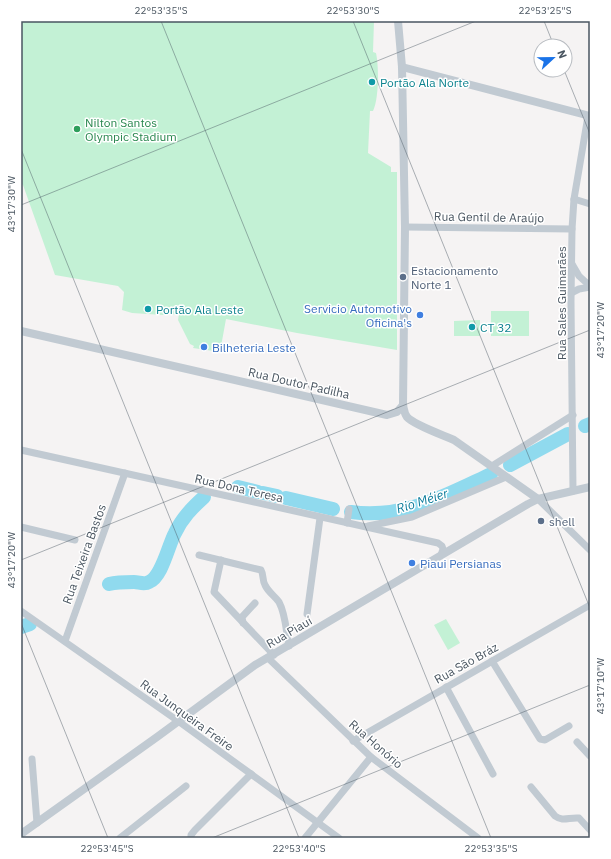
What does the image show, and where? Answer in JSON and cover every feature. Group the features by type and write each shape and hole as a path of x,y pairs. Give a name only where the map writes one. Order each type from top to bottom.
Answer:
{"street":[{"path":"398,21 402,67 405,227 404,413 416,424 454,440 538,499 590,550"},
{"path":"402,67 589,116"},
{"name":"Rua Sales Guimarães","path":"573,491 571,293 572,229 574,199 589,116"},
{"path":"574,199 590,204"},
{"name":"Rua Gentil de Araújo","path":"405,227 572,229"},
{"path":"572,263 579,276 590,287"},
{"path":"571,293 590,287"},
{"name":"Rua Doutor Padilha","path":"21,331 387,415 397,412 403,405"},
{"path":"492,466 573,415"},
{"name":"Rua Dona Teresa","path":"21,450 320,518 348,516 364,526 438,543 443,549 441,555"},
{"name":"Rua Teixeira Bastos","path":"65,641 125,473"},
{"path":"364,526 412,517 506,477"},
{"name":"Rua Piauí","path":"21,834 250,669 271,656 519,509 538,499 590,487"},
{"path":"307,614 320,518"},
{"path":"21,527 75,540"},
{"path":"199,555 261,570 263,572 263,582 267,589 279,601 283,612 289,646"},
{"name":"Rua Honório","path":"221,560 214,592 271,656 371,757 478,838"},
{"path":"243,623 242,617 255,603"},
{"name":"Rua São Bráz","path":"353,740 590,605"},
{"name":"Rua Junqueira Freire","path":"21,611 178,721 340,838"},
{"path":"492,661 540,740 545,740 569,726"},
{"path":"446,687 493,774"},
{"path":"577,742 590,756"},
{"path":"305,838 371,757"},
{"path":"32,759 37,823"},
{"path":"191,838 191,835 195,830 251,774"},
{"path":"120,838 186,786"},
{"path":"531,787 555,816 564,820 579,818 590,830"}],"green space":[{"path":"21,21 374,21 373,52 376,53 377,59 378,82 375,106 373,111 370,111 368,153 391,167 391,172 397,172 397,350 226,319 220,352 193,348 194,346 190,344 178,320 179,314 163,315 132,313 122,310 124,292 118,286 55,275 23,185 21,184"},
{"path":"491,311 529,311 529,336 491,336"},
{"path":"480,320 480,336 454,336 454,321"},
{"path":"446,619 460,643 448,650 434,625"}],"waterway":[{"name":"Rio Méier","path":"585,426 590,424"},
{"name":"Rio Méier","path":"510,465 568,434"},
{"name":"Rio Méier","path":"351,512 389,512 406,509 440,498 491,474"},
{"name":"Rio Méier","path":"238,487 258,492"},
{"name":"Rio Méier","path":"263,493 277,496"},
{"name":"Rio Méier","path":"109,584 118,582 145,583 154,579 161,568 172,539 184,518 204,497"},
{"name":"Rio Méier","path":"286,498 333,509"},
{"name":"Rio Méier","path":"21,627 30,624"}],"place":[{"name":"Portão Ala Norte","path":"372,82"},
{"name":"Nilton Santos Olympic Stadium","path":"77,129"},
{"name":"Estacionamento Norte 1","path":"403,277"},
{"name":"Portão Ala Leste","path":"148,309"},
{"name":"Servicio Automotivo Oficina's","path":"420,315"},
{"name":"CT 32","path":"472,327"},
{"name":"Bilheteria Leste","path":"204,347"},
{"name":"shell","path":"541,521"},
{"name":"Piaui Persianas","path":"412,563"}]}
